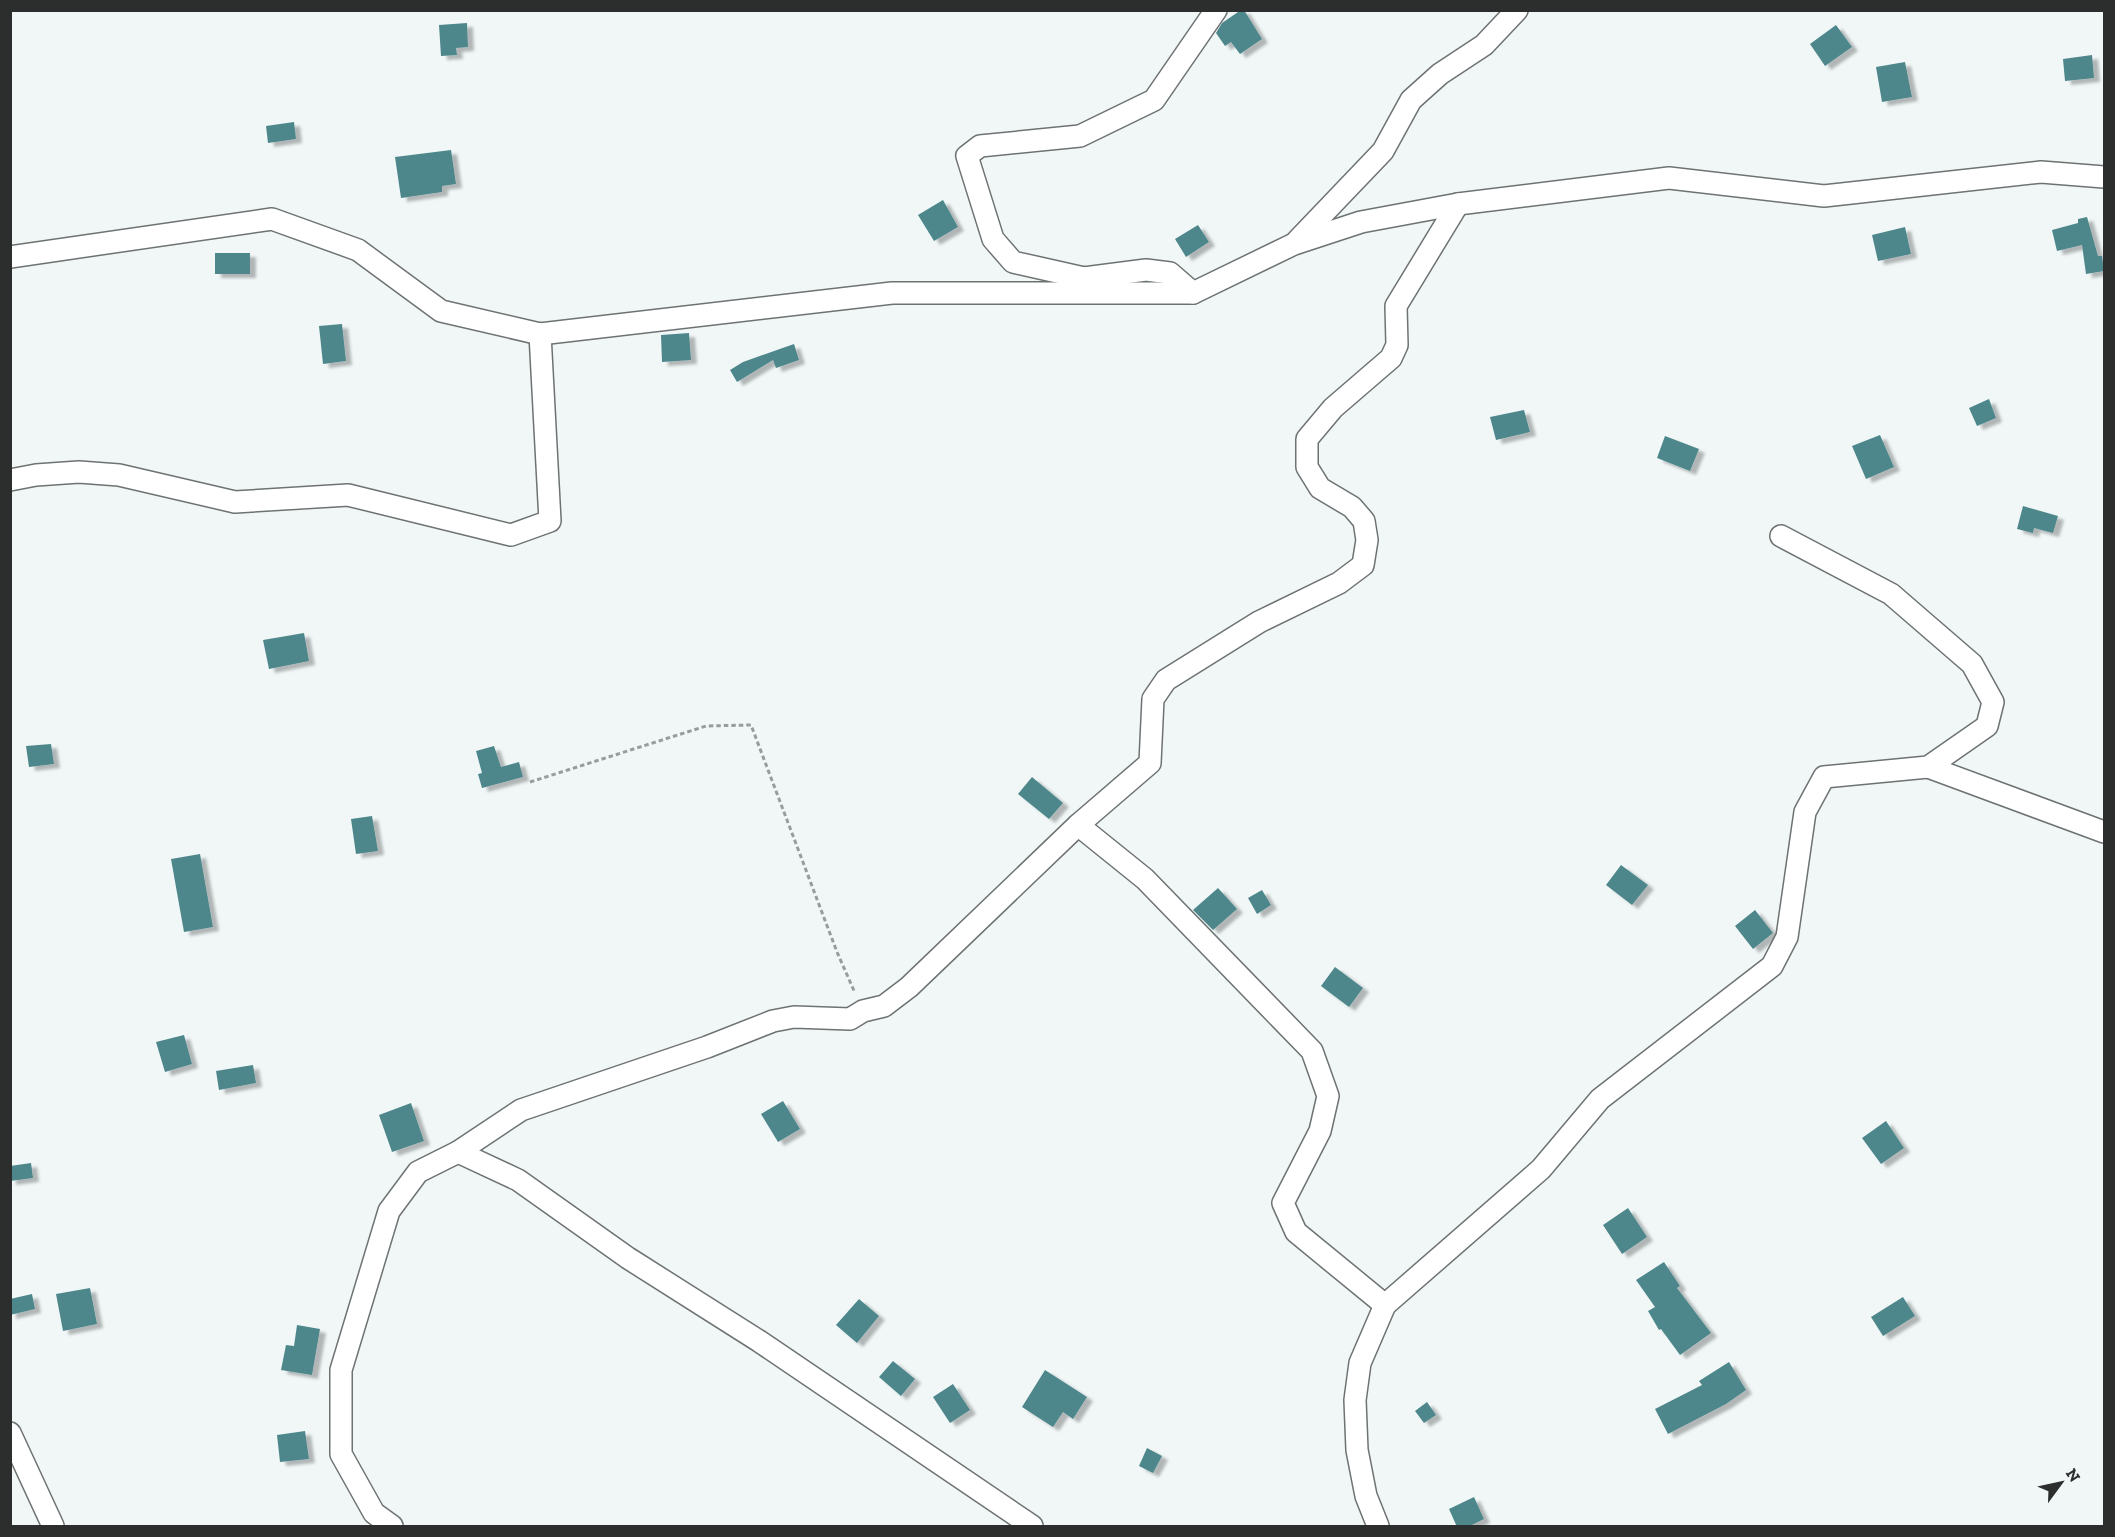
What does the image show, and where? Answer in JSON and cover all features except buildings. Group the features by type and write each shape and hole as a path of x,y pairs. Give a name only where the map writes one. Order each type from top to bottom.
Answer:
{"street":[{"path":"1193,293 1170,273 1146,270 1084,278 1013,262 993,239 967,156 980,146 1080,136 1154,100 1216,10"},
{"path":"1294,244 1383,151 1411,100 1440,74 1484,45 1517,10"},
{"path":"10,257 272,219 358,250 441,311 540,334 892,293 1193,293 1294,244 1361,222 1458,204 1669,178 1824,196 2041,172 2104,177"},
{"path":"392,1527 374,1513 341,1454 341,1370 389,1211 418,1172 458,1152 521,1110 707,1047 773,1022 794,1017 850,1019 863,1011 885,1006 909,987 1078,825 1150,763 1153,699 1166,680 1259,622 1339,583 1363,565 1367,540 1364,521 1352,507 1320,488 1307,467 1307,439 1333,408 1391,358 1397,345 1396,306 1458,204"},
{"path":"10,480 36,475 79,472 119,475 236,502 348,495 511,535 550,521 540,334"},
{"path":"1781,536 1891,594 1972,664 1994,702 1987,726 1928,767"},
{"path":"1378,1527 1366,1496 1357,1450 1355,1400 1360,1363 1385,1305 1541,1169 1600,1099 1772,966 1787,937 1805,812 1824,777 1928,767 2104,832"},
{"path":"1078,825 1145,879 1312,1051 1328,1096 1320,1131 1283,1203 1296,1232 1385,1305"},
{"path":"458,1152 518,1180 628,1258 759,1341 1032,1527"},
{"path":"10,1433 53,1527"}],"path":[{"path":"530,782 706,726 751,725 837,952 863,1011"}]}
